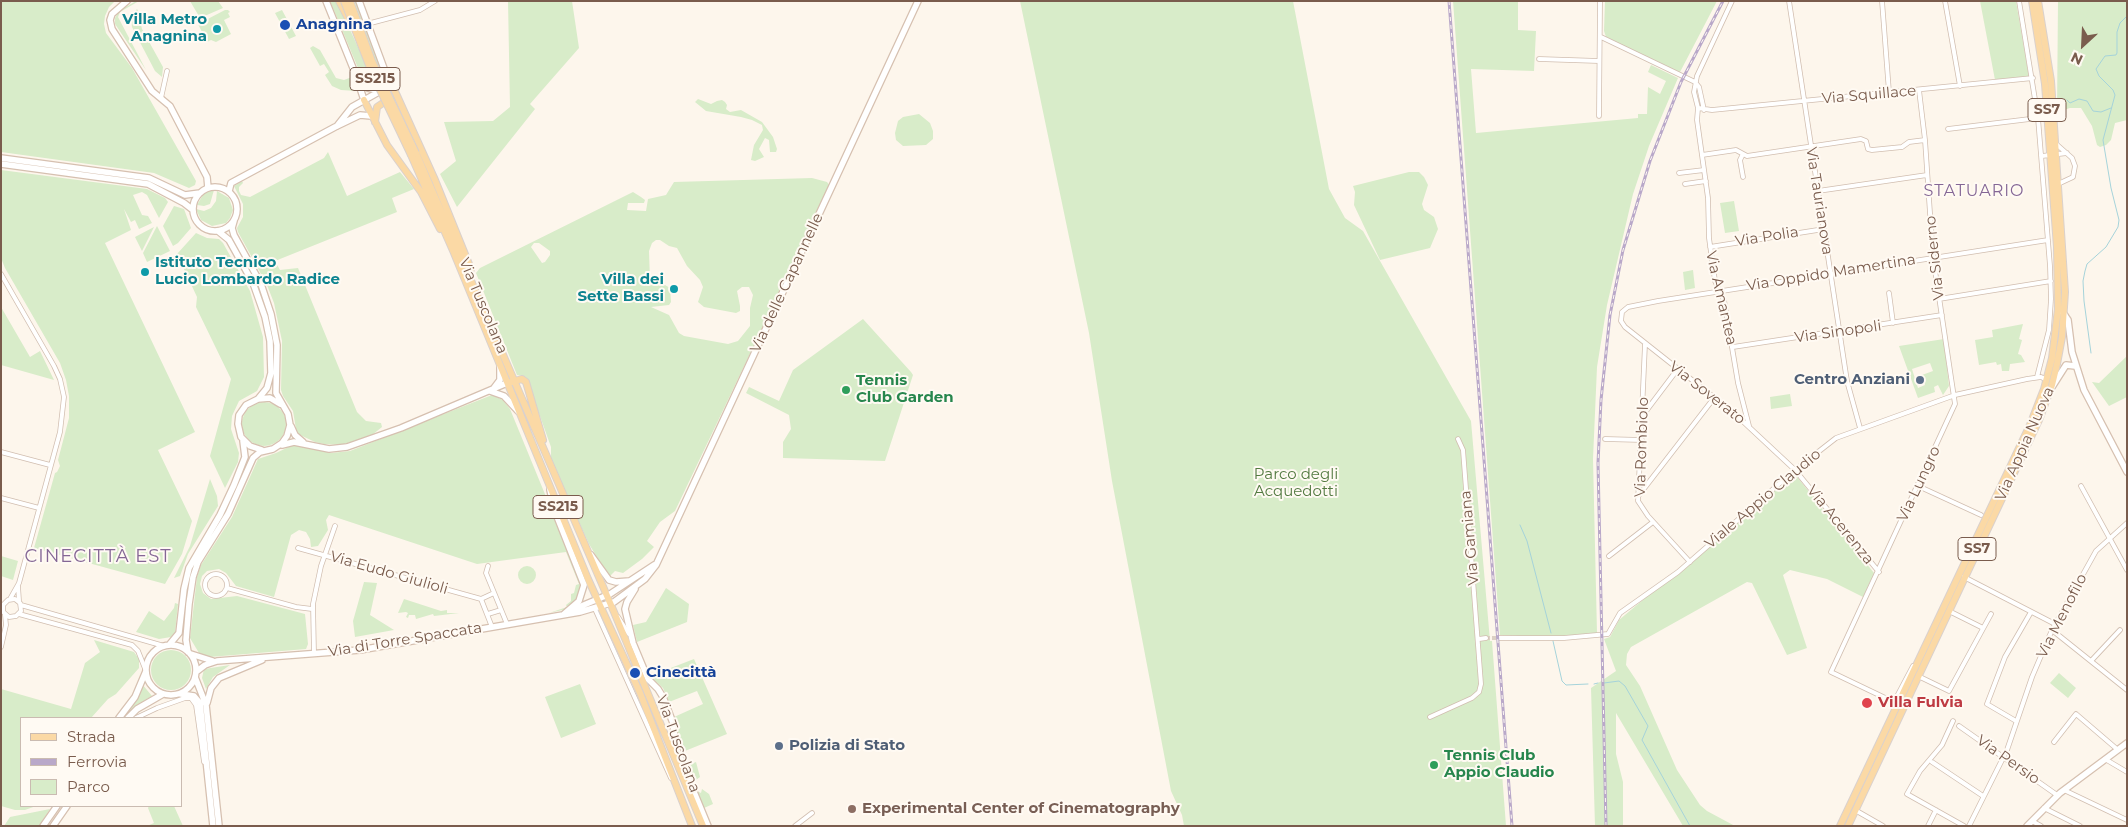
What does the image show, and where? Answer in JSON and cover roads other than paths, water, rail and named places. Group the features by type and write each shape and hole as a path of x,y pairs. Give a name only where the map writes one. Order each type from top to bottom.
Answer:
{"main road":[{"path":"340,1 353,26"},
{"name":"Via Tuscolana","path":"344,1 372,74 414,154 507,384 598,600 598,608 640,693 692,826"},
{"name":"Via Tuscolana","path":"350,1 372,61 477,292 703,826"},
{"name":"Via Appia Nuova","path":"1848,826 1919,656 2030,425 2046,379 2054,346 2065,292 2058,184 2032,1"},
{"name":"Via Appia Nuova","path":"1840,826 1899,704 1918,676 2050,391 2060,348 2061,311 2053,155 2055,142 2049,68 2038,1"},
{"path":"389,78 468,259 477,292"},
{"path":"376,125 375,112 380,104 391,98 399,101"},
{"path":"364,100 390,150 424,198 467,286"},
{"path":"507,384 523,379 527,382 550,464"}],"street":[{"path":"126,1 112,14 110,20 112,29 152,91 170,106 209,181 208,188"},
{"path":"326,1 364,100"},
{"path":"335,128 351,108 388,85 389,78 359,1"},
{"path":"367,24 420,10 435,1"},
{"name":"Via delle Capannelle","path":"598,608 610,604 645,579 656,564 918,1"},
{"path":"1599,116 1600,1"},
{"path":"1695,82 1701,65 1732,1"},
{"name":"Via Taurianova","path":"1789,1 1848,388 1860,428"},
{"path":"1882,1 1889,92"},
{"path":"1945,1 1960,86"},
{"name":"Via Appia Nuova","path":"2019,1 2038,118 2051,281 2049,330 2037,377"},
{"path":"1601,38 1695,82 1699,88 1704,110"},
{"path":"1538,59 1599,61"},
{"path":"161,98 167,71"},
{"path":"355,73 365,86 371,90 381,91"},
{"name":"Via Squillace","path":"1704,110 2033,78"},
{"name":"Via Amantea","path":"1695,82 1694,94 1698,108 1697,118 1706,182 1710,246 1716,286 1720,291 1733,347 1738,386 1749,426"},
{"name":"Via Siderno","path":"1919,90 1925,140 1933,257 1954,395"},
{"path":"1698,108 1704,110"},
{"path":"228,191 232,183 335,128 360,115 371,116"},
{"path":"1948,128 2038,118"},
{"path":"1702,156 1736,150 1746,156 1862,139 1866,141 1868,149 1872,150 1900,147 1909,142 1925,140"},
{"path":"2055,142 2074,160 2075,173 2069,180 2058,184"},
{"path":"1742,177 1740,160 1743,154"},
{"path":"2042,156 2066,154"},
{"path":"1,158 118,177"},
{"path":"1,164 151,179 185,195 200,193 208,188 221,188 228,191 237,205 237,213 232,228 234,235 261,284 272,317 277,345 276,393 288,414 290,425 295,435 305,443"},
{"path":"1679,173 1704,170"},
{"path":"1818,190 1927,175"},
{"path":"128,178 152,185 186,203 193,210"},
{"path":"1685,184 1706,182"},
{"path":"200,193 194,203 193,210 196,220 201,226 210,231 218,231 225,229 234,221"},
{"name":"Via Polia","path":"1710,246 1824,228"},
{"path":"218,231 229,240 253,283 265,316 270,349 270,377 266,389 258,399"},
{"name":"Via Oppido Mamertina","path":"1621,317 1624,309 1631,306 2048,240"},
{"path":"1,274 53,363 62,388 64,406 62,421 18,583 3,606 6,621 1,646"},
{"path":"1939,299 2051,281"},
{"path":"1889,293 1893,323"},
{"path":"2061,311 2068,320 2070,343 2076,366 2088,397 2127,472"},
{"name":"Via Sinopoli","path":"1733,347 1942,315"},
{"name":"Via Soverato","path":"1621,317 1624,326 1749,426 1794,470"},
{"name":"Via Rombiolo","path":"1645,344 1638,496 1641,508 1690,562"},
{"path":"490,391 500,380 500,364"},
{"path":"2050,391 2066,365 2076,366"},
{"path":"1643,415 1677,370"},
{"name":"Viale Appio Claudio","path":"1500,638 1564,638 1608,634 1620,613 1690,562 1794,470 1833,440 1860,428 1954,395 2037,377 2046,379"},
{"path":"2046,379 2050,391"},
{"path":"219,826 206,706 196,674 195,662 189,653 186,640 191,584 196,567 228,514 253,458 258,452 294,442 329,449 353,446 507,384"},
{"path":"490,391 506,398 519,413"},
{"name":"Via Lungro","path":"1879,572 1955,406 1954,395"},
{"path":"120,717 133,700 151,655 167,646 179,633 189,568 220,515 245,457 243,441 238,429 239,416 246,405 258,399 270,398 282,405"},
{"path":"1638,496 1714,398"},
{"path":"277,447 286,439 290,425"},
{"name":"Via Gamiana","path":"1458,438 1463,450 1479,639"},
{"path":"1605,439 1642,440"},
{"path":"243,441 254,448 264,450"},
{"path":"1,452 50,465"},
{"name":"Via Acerenza","path":"1794,470 1879,572 1831,672 1899,704"},
{"name":"Via Tuscolana","path":"549,485 552,504 584,585 578,603 562,615"},
{"path":"1918,486 1981,515"},
{"path":"2081,486 2127,570"},
{"path":"1,498 39,508"},
{"path":"1609,556 1653,522"},
{"name":"Via Menofilo","path":"1969,826 2004,757 2016,721 2055,624 2092,558 2109,538 2127,524"},
{"path":"314,654 312,609 325,555 335,526"},
{"path":"585,545 606,577 616,582 631,581"},
{"name":"Via Eudo Giulioli","path":"298,548 481,599"},
{"path":"598,600 656,564"},
{"path":"488,566 486,572 507,624"},
{"path":"218,574 226,581 227,588 222,594 216,596 209,593 205,584 208,577 218,574"},
{"path":"1964,577 2055,624"},
{"path":"633,643 625,607 631,594 645,579"},
{"path":"4,635 17,616 20,603 18,583"},
{"path":"227,588 296,607 312,609"},
{"path":"492,627 481,599 494,593"},
{"path":"6,600 167,646 180,647 189,653"},
{"name":"Via di Torre Spaccata","path":"562,615 598,600"},
{"name":"Via Tuscolana","path":"598,608 665,768 678,787"},
{"name":"Via di Torre Spaccata","path":"196,674 206,664 217,662 360,650 598,608"},
{"path":"488,614 501,610"},
{"path":"1948,611 1983,628"},
{"path":"3,612 9,617 17,616 132,645 138,651 150,685 163,694 194,696 200,703 205,764"},
{"name":"Via Tuscolana","path":"614,612 623,623 648,679 663,697 673,723 676,748 708,826"},
{"path":"2016,721 1987,704 2004,658 2031,612"},
{"path":"1918,676 1949,691 1991,614"},
{"path":"2052,630 2127,690"},
{"path":"2091,661 2120,630"},
{"path":"1430,717 1472,698 1479,692 1481,682 1479,639 1486,638"},
{"name":"Via di Torre Spaccata","path":"189,653 217,662"},
{"path":"206,706 211,688 219,678 271,657"},
{"path":"181,694 191,686 196,674"},
{"path":"129,717 163,694"},
{"path":"138,717 186,698 194,700 213,826"},
{"path":"155,699 155,709"},
{"path":"2054,742 2076,714 2118,750"},
{"path":"1953,721 1942,745 1920,770 1907,794 1964,826"},
{"name":"Via Persio","path":"1959,726 2057,795"},
{"path":"2029,823 2057,795 2127,743"},
{"path":"2105,759 2127,772"},
{"path":"1932,762 1983,796"},
{"path":"2064,790 2127,820"},
{"path":"44,826 56,807"},
{"path":"52,826 66,807"},
{"path":"2044,808 2080,826"},
{"path":"1855,810 1883,826"},
{"path":"1928,826 1936,810"},
{"path":"795,826 812,813"},
{"path":"2029,823 2041,826"}],"waterway":[{"path":"2091,353 2084,301 2083,281 2085,271 2087,264 2106,247 2118,227 2119,220 2111,188 2103,140 2115,95 2113,90 2099,76 2096,69 2105,56 2116,55 2117,32 2120,23 2127,16"},
{"path":"2067,100 2070,103 2079,99 2087,101 2093,111 2101,112 2111,108"},
{"path":"1520,525 1527,541 1551,633"},
{"path":"1553,641 1562,681 1566,685 1588,684"},
{"path":"1604,683 1619,681 1625,686 1648,726 1642,740 1690,826"},
{"path":"1594,684 1598,683"}],"tunnel":[{"path":"1486,638 1499,638"}],"railway":[{"path":"1449,1 1512,826"},
{"path":"1606,826 1598,463 1601,400 1610,315 1623,250 1650,161 1681,82 1723,1"}],"place":[{"name":"Anagnina","path":"285,25"},
{"name":"Villa Metro Anagnina","path":"217,29"},
{"name":"Istituto Tecnico Lucio Lombardo Radice","path":"145,272"},
{"name":"Villa dei Sette Bassi","path":"674,289"},
{"name":"Centro Anziani","path":"1920,380"},
{"name":"Tennis Club Garden","path":"846,390"},
{"name":"Cinecittà","path":"635,673"},
{"name":"Villa Fulvia","path":"1867,703"},
{"name":"Polizia di Stato","path":"779,746"},
{"name":"Tennis Club Appio Claudio","path":"1434,765"},
{"name":"Experimental Center of Cinematography","path":"852,809"}],"district":[{"name":"STATUARIO","path":"1974,191"},
{"name":"CINECITTÀ EST","path":"98,557"}],"park label":[{"name":"Parco degli Acquedotti","path":"1296,484"}]}
